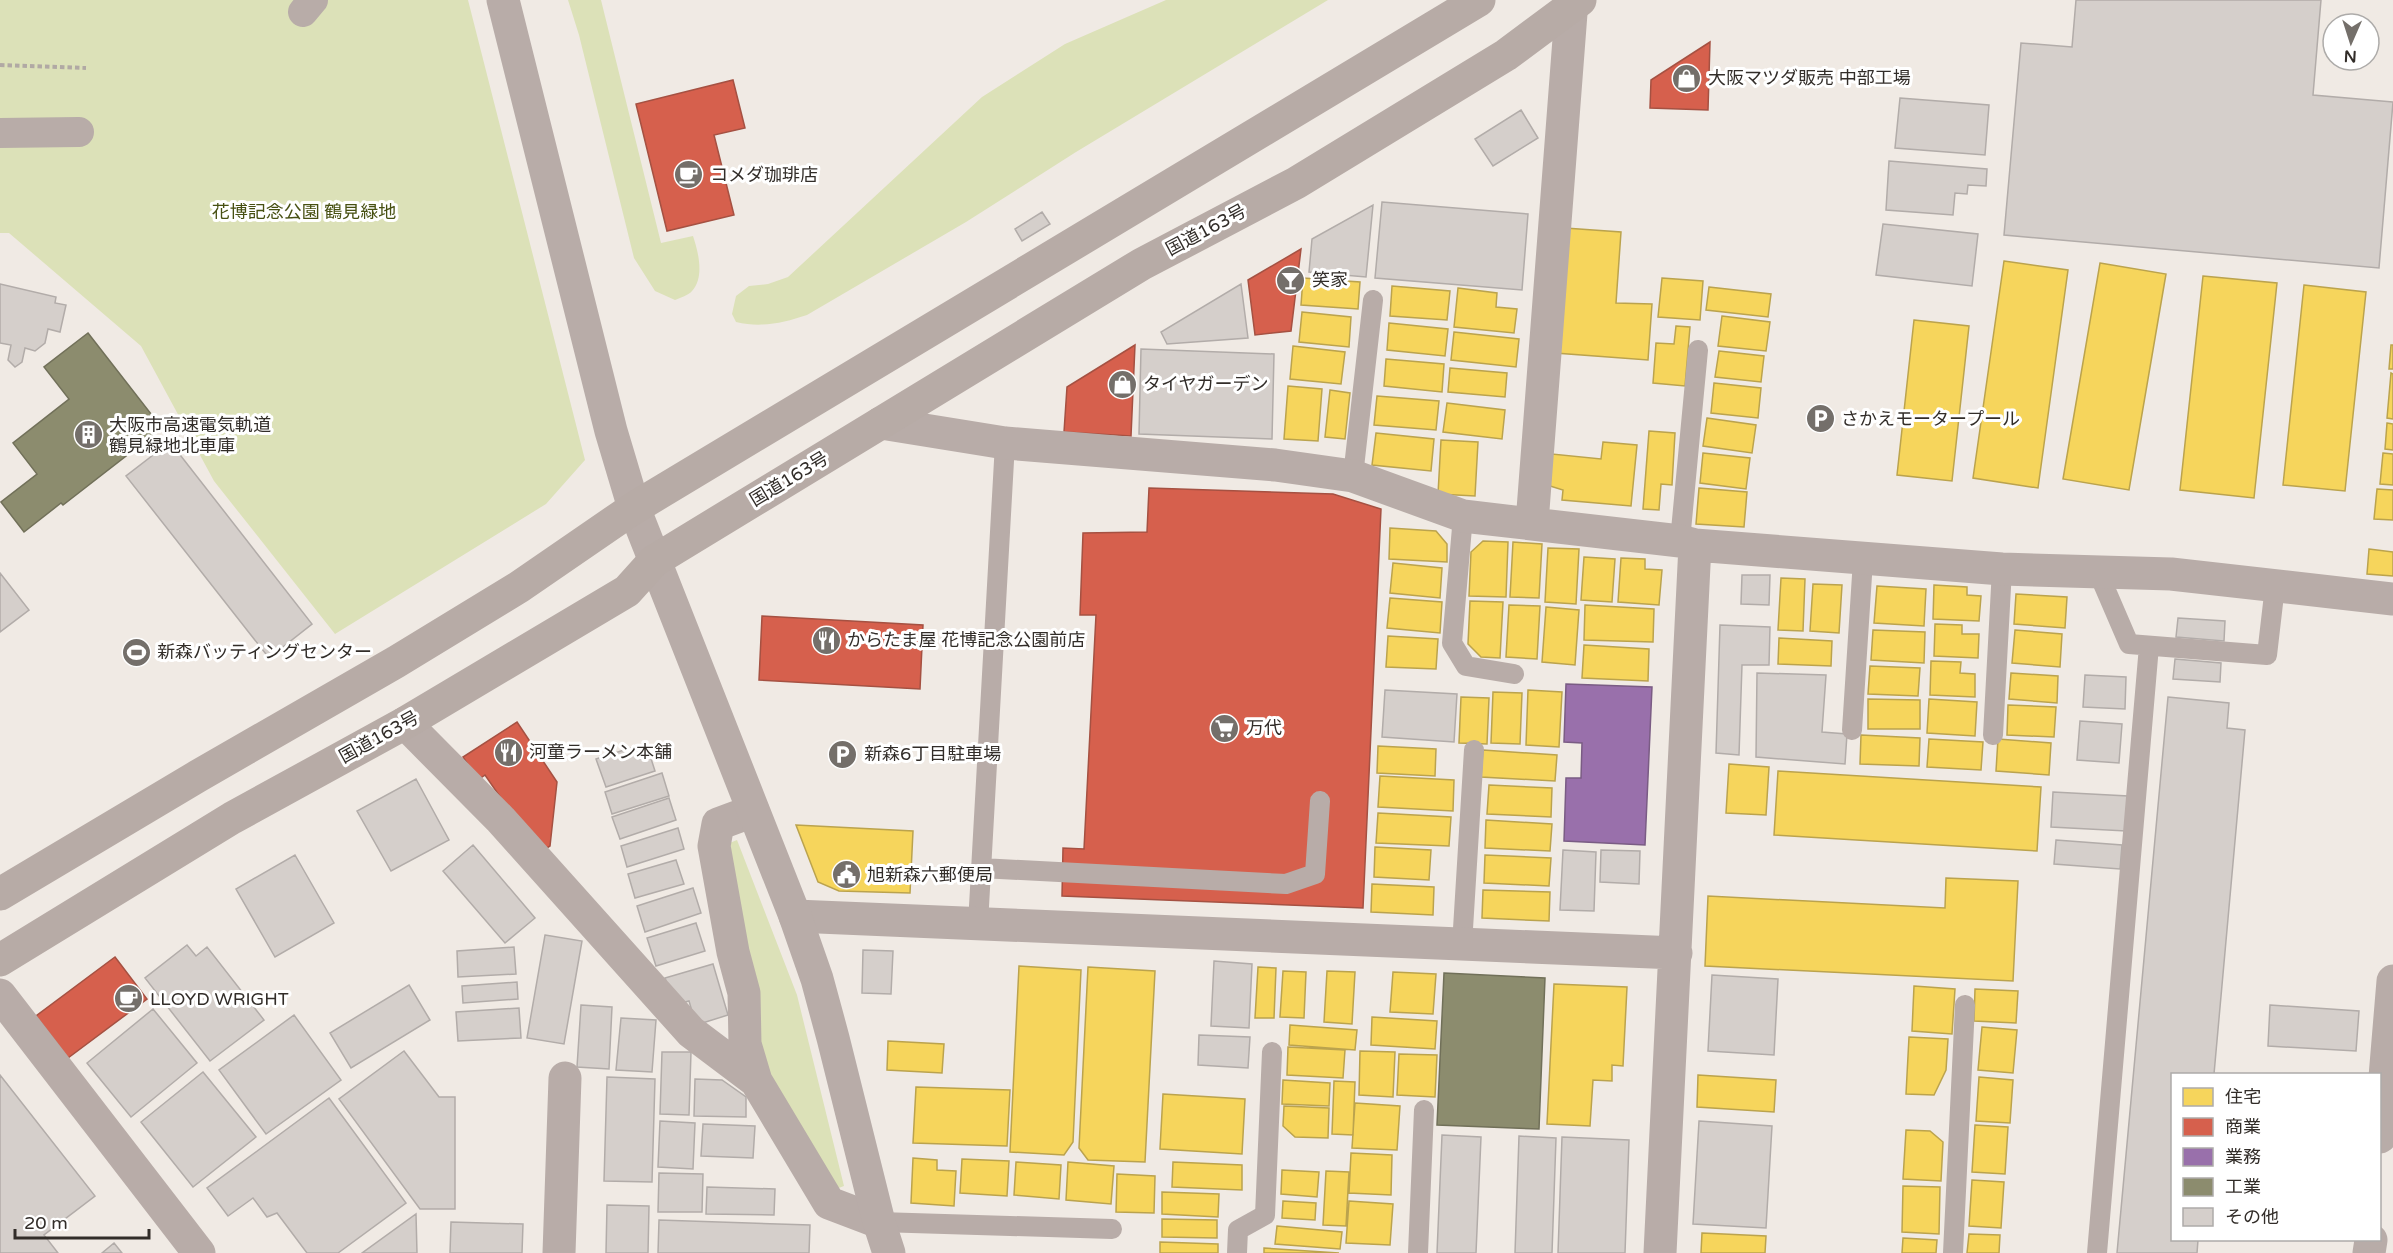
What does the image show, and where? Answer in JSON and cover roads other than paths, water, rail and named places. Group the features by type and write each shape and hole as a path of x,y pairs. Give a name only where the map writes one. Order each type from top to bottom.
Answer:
{"highway":[{"path":"0,894 406,656 519,587 634,508 1479,0"},
{"name":"国道163号","path":"0,960 232,818 405,723 627,591 654,561 1142,264 1316,170 1506,55 1574,2"}],"street":[{"path":"503,0 611,431 634,508 795,916 825,1009 879,1222 889,1253"},
{"path":"1532,523 1574,2"},
{"path":"0,133 79,132"},
{"path":"882,423 1005,443 1275,465 1353,476 1463,516 1687,543 1863,560 2002,569 2171,574 2393,598"},
{"path":"1660,1253 1676,953 1687,543"},
{"path":"405,723 501,820 691,1032 756,1081"},
{"path":"753,811 718,824 714,846 733,952 744,993 745,1044 756,1081 829,1203 879,1222"},
{"path":"795,916 1676,953"},
{"path":"2381,1115 2392,994"},
{"path":"0,995 199,1253"},
{"path":"559,1253 565,1077"}],"lane":[{"path":"1353,476 1373,300"},
{"path":"1687,543 1698,350"},
{"path":"978,924 1005,443"},
{"path":"1463,516 1452,643 1466,666 1514,674"},
{"path":"1852,730 1863,560"},
{"path":"1993,735 2002,569"},
{"path":"2098,572 2129,644 2149,646 2267,655 2275,586"},
{"path":"2097,1253 2149,646"},
{"path":"1462,945 1474,750"},
{"path":"981,868 1286,884 1315,874 1320,801"},
{"path":"1953,1253 1965,1005"},
{"path":"1237,1253 1238,1230 1265,1215 1272,1052"},
{"path":"1418,1253 1424,1110"},
{"path":"879,1222 1112,1229"}],"place":[{"name":"大阪マツダ販売 中部工場","path":"1687,78"},
{"name":"コメダ珈琲店","path":"689,175"},
{"name":"笑家","path":"1291,280"},
{"name":"タイヤガーデン","path":"1122,384"},
{"name":"さかえモータープール","path":"1820,419"},
{"name":"大阪市高速電気軌道 鶴見緑地北車庫","path":"88,435"},
{"name":"からたま屋 花博記念公園前店","path":"826,640"},
{"name":"新森バッティングセンター","path":"136,652"},
{"name":"万代","path":"1225,728"},
{"name":"河童ラーメン本舗","path":"508,752"},
{"name":"新森6丁目駐車場","path":"843,754"},
{"name":"旭新森六郵便局","path":"846,875"},
{"name":"LLOYD WRIGHT","path":"129,999"}],"park label":[{"name":"花博記念公園 鶴見緑地","path":"304,212"}]}
